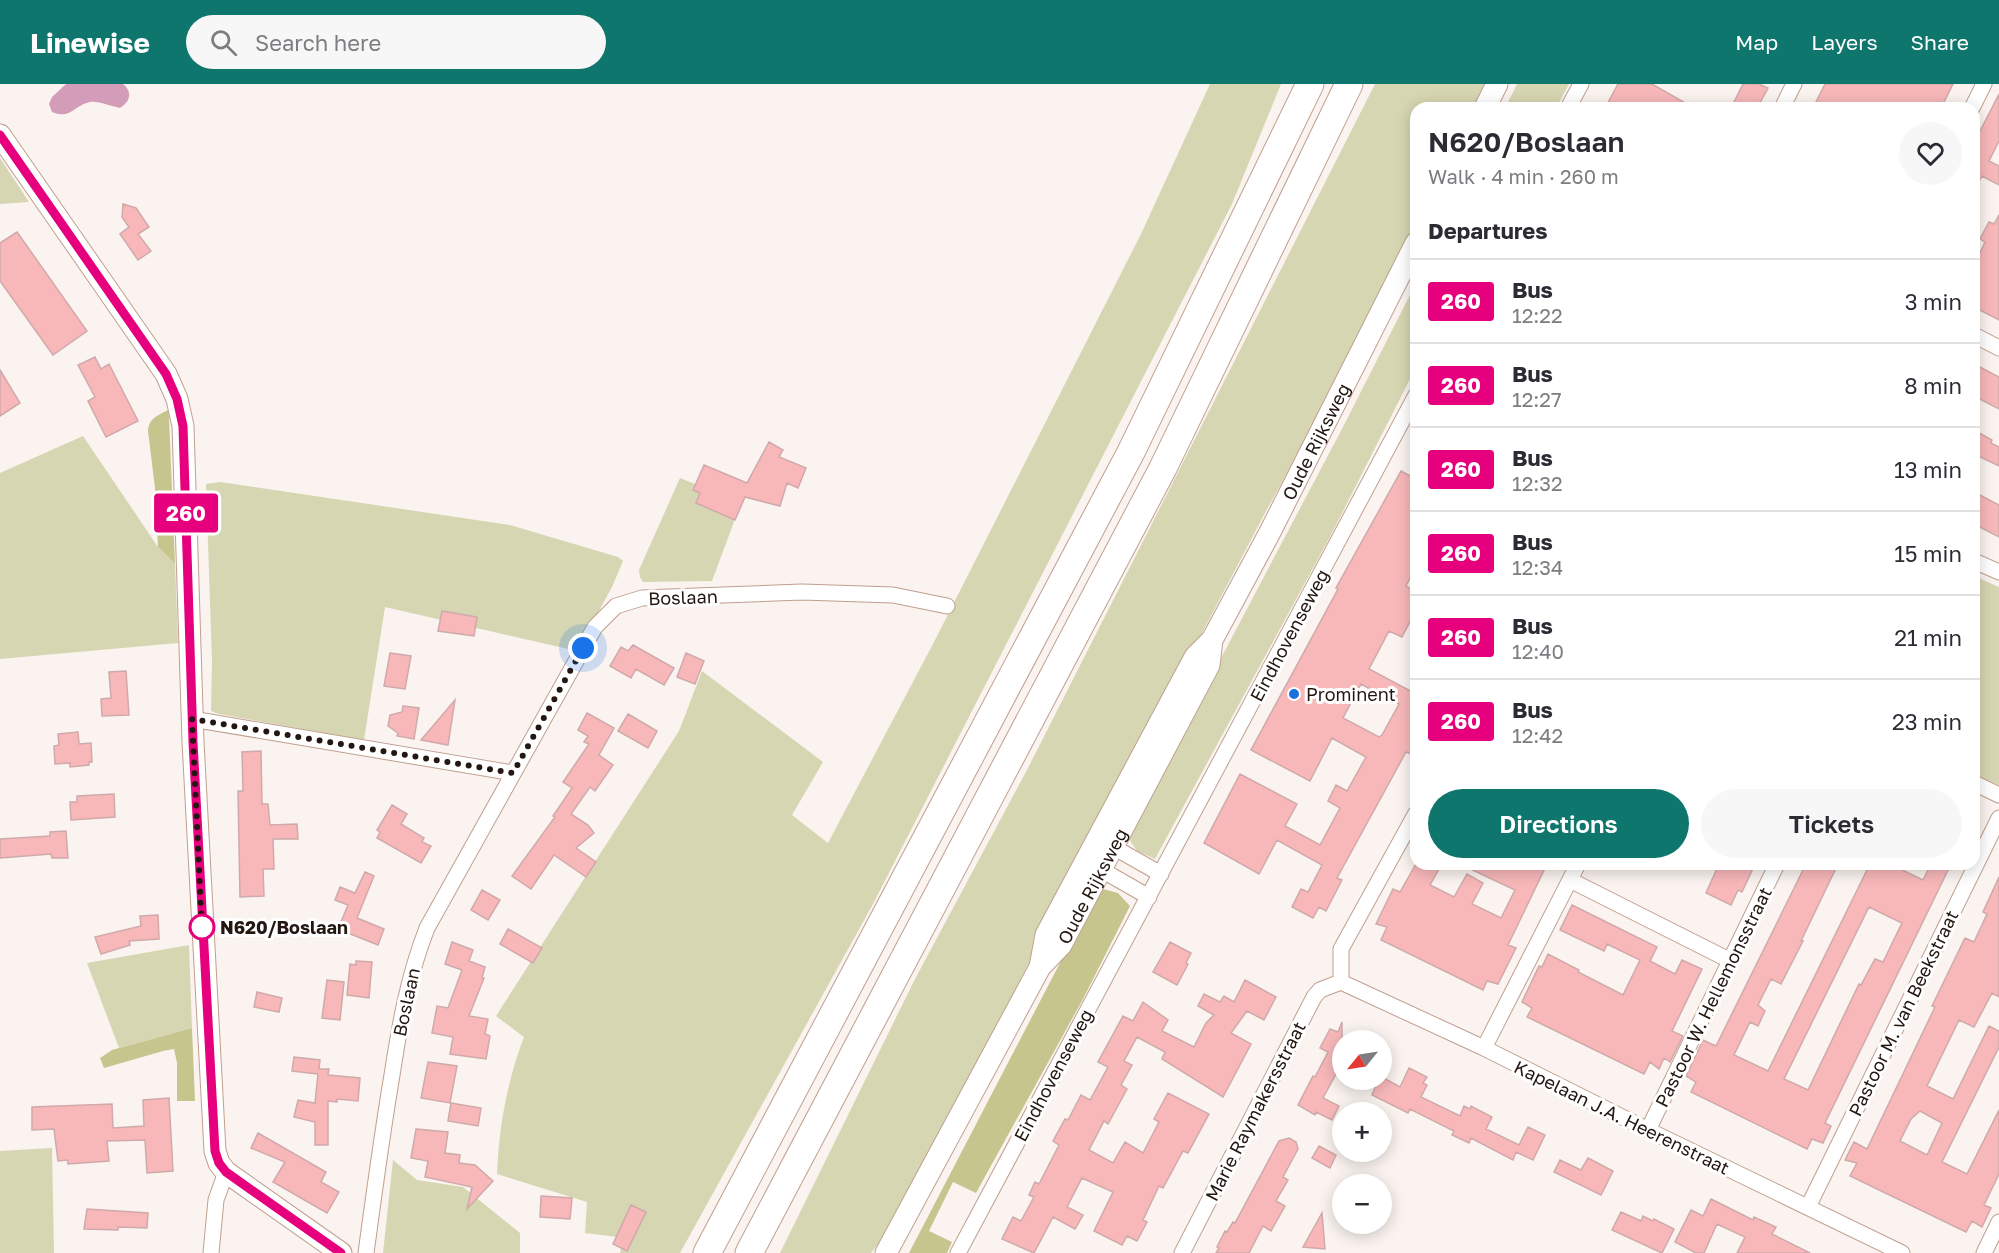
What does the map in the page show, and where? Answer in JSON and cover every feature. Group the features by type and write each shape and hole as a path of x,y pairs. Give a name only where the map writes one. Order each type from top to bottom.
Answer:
{"highway":[{"path":"707,1253 1131,452 1310,84"},
{"path":"749,1253 1163,468 1349,84"}],"main road":[{"path":"1488,102 1497,84"},
{"path":"0,135 166,374 177,399 183,426 192,719 215,1151 219,1163 226,1172 341,1253"},
{"name":"Oude Rijksweg","path":"886,1253 1040,967 1046,935 1093,865 1209,665 1212,640 1410,255"}],"street":[{"path":"1571,102 1581,84"},
{"path":"1785,102 1794,84"},
{"path":"1975,102 1984,84"},
{"path":"1980,338 1999,348"},
{"name":"Eindhovenseweg","path":"958,1253 1410,406"},
{"path":"1980,564 1999,572"},
{"name":"Boslaan","path":"366,1253 380,1147 404,999 414,961 427,928 595,627 616,606 642,598 802,592 892,595 947,606"},
{"path":"192,719 513,773"},
{"path":"1980,786 1999,795"},
{"name":"Pastoor M. van Beekstraat","path":"1980,858 1999,819"},
{"path":"1341,982 1341,949 1410,824"},
{"path":"1105,843 1161,874"},
{"path":"1093,865 1149,897"},
{"path":"1484,1048 1575,870"},
{"name":"Pastoor W. Hellemonsstraat","path":"1648,1130 1774,870"},
{"name":"Pastoor M. van Beekstraat","path":"1808,1207 1974,870"},
{"path":"1570,880 1729,960"},
{"name":"Kapelaan J.A. Heerenstraat","path":"1341,982 1484,1048 1902,1253"},
{"name":"Marie Raymakersstraat","path":"1182,1253 1314,997 1320,990 1341,982"},
{"path":"211,1253 216,1200 226,1172"},
{"path":"1984,1253 1999,1222"}],"green space":[{"path":"1210,84 1281,84 1232,204 873,904 680,1253 620,1253 629,1216 618,1237 585,1233 587,1202 497,1174 505,1104 524,1037 496,1016 679,731 702,671 823,762 792,815 828,843 934,642 1141,234"},
{"path":"1375,84 1485,84 1476,102 1410,102 1410,235 1338,380 1265,513 967,1081 878,1244 871,1253 780,1253 915,979 1028,768"},
{"path":"1517,84 1569,84 1559,102 1508,102"},
{"path":"0,158 29,202 0,204"},
{"path":"1410,295 1410,379 1332,533 1155,859 1137,851 1127,836 1343,427"},
{"path":"83,436 158,547 175,564 178,643 0,659 0,473"},
{"path":"680,478 741,503 712,581 643,582 639,570"},
{"path":"220,482 510,525 618,557 623,561 612,587 577,651 385,607 364,740 219,714 211,711 212,661 206,484"},
{"path":"1980,579 1999,587 1999,785 1980,777"},
{"path":"189,945 192,1028 119,1048 87,963"},
{"path":"52,1148 54,1253 0,1253 0,1151"},
{"path":"393,1160 417,1180 463,1187 520,1233 520,1253 383,1253"}],"shaded area":[{"path":"66,84 123,84 128,90 129,97 120,108 90,102 68,113 52,112 49,104 52,97"},
{"path":"168,410 175,564 158,547 155,488 148,431 152,420"},
{"path":"1099,888 1118,893 1130,906 1083,999 976,1193 953,1182 929,1231 952,1242 947,1253 909,1253"},
{"path":"192,1028 195,1101 177,1101 177,1063 174,1049 104,1068 100,1058 112,1050"}],"building":[{"path":"1618,84 1652,84 1684,102 1608,102"},
{"path":"1743,84 1759,84 1768,88 1760,102 1734,102"},
{"path":"1825,84 1953,84 1944,102 1816,102"},
{"path":"1999,94 1999,141 1989,161 1999,166 1999,185 1982,176 1980,180 1980,131"},
{"path":"123,204 136,208 149,227 138,234 151,251 138,260 120,234 129,227 122,217"},
{"path":"1999,215 1999,320 1980,310 1980,252 1985,242 1980,239 1989,222 1994,224"},
{"path":"17,232 87,331 53,355 0,281 0,243"},
{"path":"95,357 101,369 109,364 138,421 106,437 88,401 95,397 78,365"},
{"path":"1980,367 1999,377 1999,409 1980,399"},
{"path":"0,370 20,403 0,416"},
{"path":"1980,433 1999,447 1999,466 1980,457"},
{"path":"769,442 783,450 779,457 806,468 798,488 787,483 780,506 745,497 735,520 696,503 700,493 693,490 704,465 747,483"},
{"path":"1401,471 1410,476 1410,578 1406,586 1410,588 1410,622 1402,637 1389,631 1369,669 1410,691 1410,754 1406,752 1337,878 1342,880 1326,911 1319,907 1313,918 1292,907 1301,889 1308,892 1322,865 1277,840 1259,874 1204,843 1240,774 1297,804 1285,826 1320,845 1340,808 1328,801 1336,785 1347,791 1366,757 1332,738 1310,781 1251,750 1338,589 1336,588","holes":["1361,684 1399,704 1379,737 1343,718"]},
{"path":"1980,495 1999,505 1999,537 1980,527"},
{"path":"442,611 477,617 474,636 438,631"},
{"path":"633,645 674,668 664,685 636,669 631,678 610,666 621,647 628,651"},
{"path":"390,653 411,656 405,689 384,686"},
{"path":"686,653 704,661 695,684 677,677"},
{"path":"126,671 129,715 102,716 101,699 111,698 109,672"},
{"path":"455,700 448,745 421,740"},
{"path":"403,706 419,708 414,739 397,736 398,733 388,726 390,715 402,712"},
{"path":"587,713 614,728 599,755 613,765 595,791 590,787 571,814 588,825 594,833 576,848 596,862 586,877 554,855 531,889 512,876 555,817 553,816 572,788 563,782 589,744 584,742 588,736 578,730"},
{"path":"628,714 657,731 648,748 618,731"},
{"path":"78,732 79,744 91,743 92,762 89,762 89,765 70,767 70,763 55,764 54,746 59,745 58,734"},
{"path":"261,751 262,804 268,804 270,825 297,824 298,839 273,839 274,869 263,869 264,896 240,897 238,791 243,791 242,752"},
{"path":"114,794 115,817 71,820 70,802 77,802 77,796"},
{"path":"392,805 407,814 401,824 424,838 422,842 431,846 421,863 377,838 380,832 377,830"},
{"path":"66,831 68,858 52,858 51,854 0,858 0,839 50,836 50,832"},
{"path":"1413,870 1439,870 1430,885 1454,897 1467,874 1483,883 1472,904 1501,918 1515,890 1473,870 1544,870 1508,945 1516,948 1498,984 1487,981 1483,990 1381,940 1387,927 1376,924 1393,889 1400,892"},
{"path":"1716,870 1752,870 1742,892 1738,890 1731,905 1706,893"},
{"path":"1803,870 1835,870 1781,984 1771,979 1758,1005 1765,1011 1758,1026 1750,1022 1734,1055 1768,1071 1867,870 1902,870 1923,880 1928,870 1948,870 1825,1123 1831,1126 1823,1143 1812,1139 1807,1149 1691,1092 1696,1082 1686,1076 1703,1040 1716,1046","holes":["1869,907 1902,923 1883,962 1875,959 1861,985 1859,984 1808,1090 1784,1079"]},
{"path":"365,872 374,876 357,918 384,929 378,945 338,929 348,905 335,900 340,887 355,893"},
{"path":"1999,877 1999,997 1992,993 1974,1027 1959,1020 1927,1086 1953,1099 1989,1026 1999,1031 1999,1047 1942,1162 1967,1174 1999,1110 1999,1174 1984,1205 1991,1208 1982,1227 1972,1221 1966,1232 1850,1176 1857,1163 1845,1160 1854,1142 1867,1149 1935,1007 1932,1006 1965,938 1974,942 1987,914 1983,912","holes":["1920,1111 1942,1123 1927,1155 1900,1141 1911,1119"]},
{"path":"482,890 500,900 488,920 471,910"},
{"path":"1572,905 1657,947 1650,961 1675,974 1682,960 1702,969 1672,1031 1683,1036 1670,1062 1664,1058 1659,1069 1650,1062 1644,1074 1527,1017 1532,1008 1522,1002 1539,966 1542,967 1548,954 1623,995 1640,960 1607,944 1604,951 1560,930"},
{"path":"158,915 159,939 129,941 130,945 101,954 95,937 141,926 140,916"},
{"path":"508,929 542,948 533,963 500,944"},
{"path":"452,942 473,950 469,961 485,967 482,978 484,978 469,1016 488,1019 485,1034 490,1036 486,1059 450,1054 453,1037 432,1033 437,1006 448,1008 462,970 445,964"},
{"path":"1170,942 1191,953 1177,985 1153,972"},
{"path":"356,961 372,962 369,998 347,995 350,964 356,965"},
{"path":"327,980 344,982 340,1020 322,1018"},
{"path":"1245,980 1276,997 1264,1020 1247,1011 1231,1033 1251,1044 1223,1097 1162,1059 1165,1052 1137,1037 1124,1061 1132,1065 1121,1085 1127,1089 1108,1124 1104,1121 1089,1150 1113,1163 1125,1142 1143,1153 1159,1122 1154,1119 1168,1093 1209,1114 1188,1153 1183,1151 1163,1188 1159,1186 1143,1220 1147,1222 1137,1241 1127,1236 1122,1245 1094,1231 1113,1192 1082,1178 1067,1207 1083,1215 1075,1229 1053,1217 1034,1253 1002,1239 1013,1217 1021,1221 1034,1197 1029,1195 1035,1182 1039,1184 1059,1145 1053,1141 1065,1119 1068,1120 1081,1095 1090,1100 1108,1067 1098,1062 1123,1016 1133,1021 1143,1002 1168,1020 1162,1031 1194,1047 1206,1023 1214,1015 1198,1006 1204,994 1220,1002 1224,996 1234,1002"},
{"path":"257,992 282,998 279,1012 254,1007"},
{"path":"1330,1029 1333,1030 1332,1081 1323,1098 1332,1102 1332,1120 1316,1112 1315,1115 1298,1105 1328,1052 1320,1048"},
{"path":"294,1057 320,1060 319,1069 329,1069 328,1075 360,1078 358,1101 337,1099 337,1102 328,1101 328,1145 315,1145 315,1122 294,1117 298,1100 315,1103 318,1074 292,1071"},
{"path":"428,1062 457,1066 450,1103 421,1098"},
{"path":"1409,1068 1427,1077 1423,1083 1427,1085 1421,1097 1460,1116 1464,1106 1470,1109 1471,1106 1492,1117 1486,1129 1519,1145 1528,1127 1545,1135 1533,1160 1516,1152 1513,1160 1471,1138 1469,1143 1452,1135 1454,1131 1410,1109 1408,1113 1392,1105 1392,1102 1386,1102 1372,1095 1374,1090 1392,1090 1392,1083 1400,1087"},
{"path":"169,1098 173,1171 147,1173 145,1140 107,1141 109,1161 68,1164 68,1160 58,1161 54,1129 32,1130 32,1107 112,1104 113,1128 144,1126 143,1100"},
{"path":"451,1103 481,1108 478,1126 448,1121"},
{"path":"416,1129 448,1132 445,1153 460,1155 459,1163 475,1165 493,1181 467,1209 472,1187 425,1177 428,1161 411,1158"},
{"path":"258,1133 326,1172 321,1182 339,1192 327,1213 273,1182 285,1162 251,1148"},
{"path":"1289,1138 1296,1142 1298,1149 1283,1177 1288,1180 1276,1201 1285,1206 1271,1231 1263,1226 1249,1253 1216,1253 1225,1231 1227,1232 1233,1222 1235,1223 1279,1141"},
{"path":"1319,1146 1332,1153 1333,1162 1330,1168 1312,1158"},
{"path":"1588,1158 1613,1171 1601,1195 1554,1172 1560,1160 1581,1170"},
{"path":"541,1196 572,1198 570,1219 540,1217"},
{"path":"1711,1199 1753,1220 1754,1217 1776,1227 1772,1234 1810,1253 1737,1253 1745,1237 1717,1224 1704,1253 1696,1253 1675,1242 1691,1210 1703,1216"},
{"path":"631,1205 646,1212 627,1251 613,1244"},
{"path":"87,1209 148,1213 147,1228 84,1229"},
{"path":"1621,1212 1641,1221 1643,1216 1653,1221 1654,1219 1674,1229 1662,1253 1612,1230"},
{"path":"1322,1213 1325,1249 1303,1247"}],"bus line":[{"name":"260","path":"0,135 166,374 177,399 183,426 193,742 215,1151 219,1163 226,1172 341,1253"}],"place":[{"name":"Prominent","path":"1294,694"},
{"name":"N620/Boslaan","path":"202,927"}],"route":[{"path":"202,927 202,931 192,719 513,773 583,648"}]}
